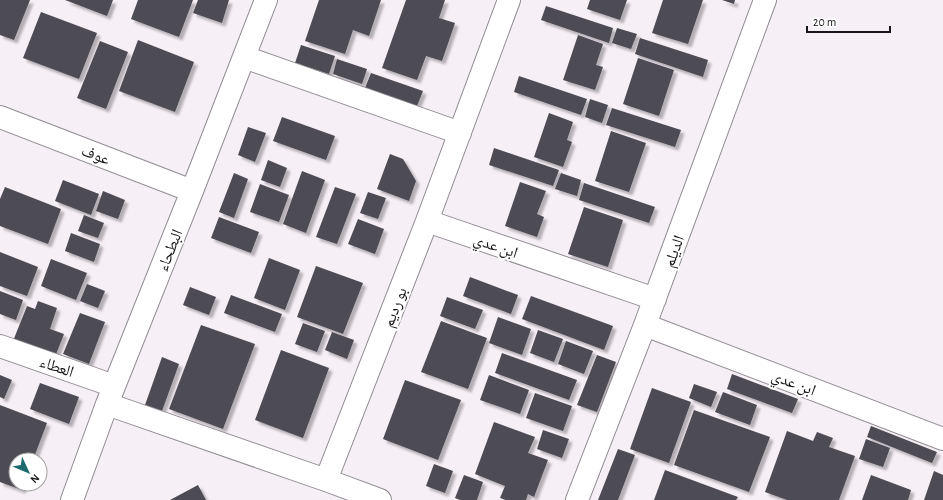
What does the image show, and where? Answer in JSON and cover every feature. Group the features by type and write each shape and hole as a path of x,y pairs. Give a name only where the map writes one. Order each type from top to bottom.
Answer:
{"street":[{"name":"البطحاء","path":"72,500 111,395 266,0"},
{"name":"بو رديم","path":"326,480 427,221 509,0"},
{"name":"الديلم","path":"577,500 645,326 765,0"},
{"path":"244,57 460,133"},
{"name":"عوف","path":"0,117 192,191"},
{"name":"ابن عدي","path":"427,221 655,298"},
{"name":"ابن عدي","path":"645,326 943,439"},
{"name":"العطاء","path":"0,346 111,395 380,500"}],"building":[{"path":"0,0 30,0 14,40 0,35"},
{"path":"65,0 113,0 107,16"},
{"path":"138,0 193,0 179,37 131,19"},
{"path":"198,0 229,0 222,23 193,13"},
{"path":"319,0 381,0 369,36 353,30 345,54 305,41"},
{"path":"406,0 445,0 439,18 455,23 442,61 426,56 417,80 382,68"},
{"path":"590,0 627,0 620,20 587,9"},
{"path":"663,0 703,0 688,44 652,33"},
{"path":"722,0 735,0 734,4"},
{"path":"546,6 613,28 609,43 541,20"},
{"path":"41,12 97,33 79,79 23,58"},
{"path":"617,28 637,34 631,49 612,43"},
{"path":"578,35 603,44 596,65 603,67 595,90 563,80"},
{"path":"640,38 708,60 703,77 635,54"},
{"path":"138,40 194,62 175,112 119,91"},
{"path":"100,41 128,52 106,109 77,98"},
{"path":"301,45 335,56 329,74 295,63"},
{"path":"638,58 674,70 659,116 623,104"},
{"path":"337,59 367,69 362,84 333,74"},
{"path":"371,73 423,91 417,106 365,88"},
{"path":"519,76 587,99 581,115 514,92"},
{"path":"590,99 608,105 602,123 585,117"},
{"path":"612,108 681,130 675,147 606,125"},
{"path":"549,113 573,122 567,140 572,142 563,167 534,157"},
{"path":"282,117 335,136 326,160 273,141"},
{"path":"248,127 266,133 255,162 238,155"},
{"path":"611,131 646,143 629,192 595,181"},
{"path":"494,148 559,170 553,186 489,165"},
{"path":"390,154 403,159 416,181 409,201 377,189"},
{"path":"268,160 287,168 280,187 261,180"},
{"path":"302,171 325,180 306,233 283,224"},
{"path":"234,173 248,179 234,218 219,212"},
{"path":"561,173 581,180 577,196 555,189"},
{"path":"63,180 99,194 91,215 55,201"},
{"path":"520,182 546,191 537,214 544,217 537,237 505,226"},
{"path":"584,183 655,207 649,223 579,200"},
{"path":"260,184 289,195 279,222 250,212"},
{"path":"5,187 61,209 48,244 0,226 0,199"},
{"path":"335,187 356,194 337,244 316,237"},
{"path":"103,191 125,200 118,219 96,211"},
{"path":"368,192 386,198 378,219 360,213"},
{"path":"584,207 623,220 608,267 568,254"},
{"path":"84,215 104,223 98,238 78,231"},
{"path":"219,217 259,232 251,253 211,238"},
{"path":"358,219 384,229 375,254 348,244"},
{"path":"71,233 100,244 94,262 65,251"},
{"path":"0,252 38,267 27,296 0,286"},
{"path":"269,258 300,270 285,310 254,298"},
{"path":"51,259 87,273 76,300 41,286"},
{"path":"316,266 363,283 343,334 297,317"},
{"path":"470,277 518,295 511,314 463,296"},
{"path":"87,284 105,291 98,308 80,301"},
{"path":"190,287 216,297 209,315 183,305"},
{"path":"0,291 23,300 16,320 0,314"},
{"path":"231,295 282,314 275,332 224,313"},
{"path":"531,296 613,326 604,350 522,319"},
{"path":"447,297 483,310 475,329 440,316"},
{"path":"38,301 57,308 50,329 64,334 53,362 11,346 27,306 35,309"},
{"path":"80,313 105,322 89,364 63,354"},
{"path":"498,317 531,329 522,355 489,343"},
{"path":"441,321 487,338 468,389 421,372"},
{"path":"303,323 325,331 317,352 295,344"},
{"path":"201,325 255,344 223,429 169,409"},
{"path":"538,330 563,339 554,362 530,353"},
{"path":"332,332 354,340 347,359 325,350"},
{"path":"566,341 593,351 584,374 558,364"},
{"path":"281,350 329,368 303,438 255,420"},
{"path":"502,353 577,380 569,400 495,373"},
{"path":"597,355 616,362 597,412 577,405"},
{"path":"162,357 179,364 162,411 145,405"},
{"path":"732,374 798,399 792,413 727,389"},
{"path":"0,375 12,380 4,399 0,397"},
{"path":"489,375 529,390 520,414 480,400"},
{"path":"405,380 461,400 438,460 383,439"},
{"path":"40,383 79,397 69,424 30,409"},
{"path":"694,384 717,392 711,407 689,398"},
{"path":"652,388 691,402 669,463 630,449"},
{"path":"723,392 757,405 750,425 715,412"},
{"path":"535,393 572,406 563,431 526,418"},
{"path":"0,405 47,423 36,452 8,452 8,485 0,482"},
{"path":"694,410 770,437 749,492 674,465"},
{"path":"494,422 535,437 528,453 548,460 534,497 528,494 526,500 506,500 500,498 505,486 475,474"},
{"path":"871,426 937,452 932,463 867,437"},
{"path":"543,430 569,439 562,458 537,449"},
{"path":"787,431 813,441 817,432 833,438 829,447 855,456 839,500 787,500 765,492"},
{"path":"866,439 890,448 883,467 859,459"},
{"path":"618,449 635,455 618,500 598,500"},
{"path":"434,464 453,471 445,493 426,486"},
{"path":"665,470 738,497 736,500 654,500"},
{"path":"934,471 943,475 943,500 924,500"},
{"path":"464,475 483,482 477,500 460,500 455,498"},
{"path":"871,475 911,490 908,500 862,500"},
{"path":"198,485 206,500 170,500"}]}
